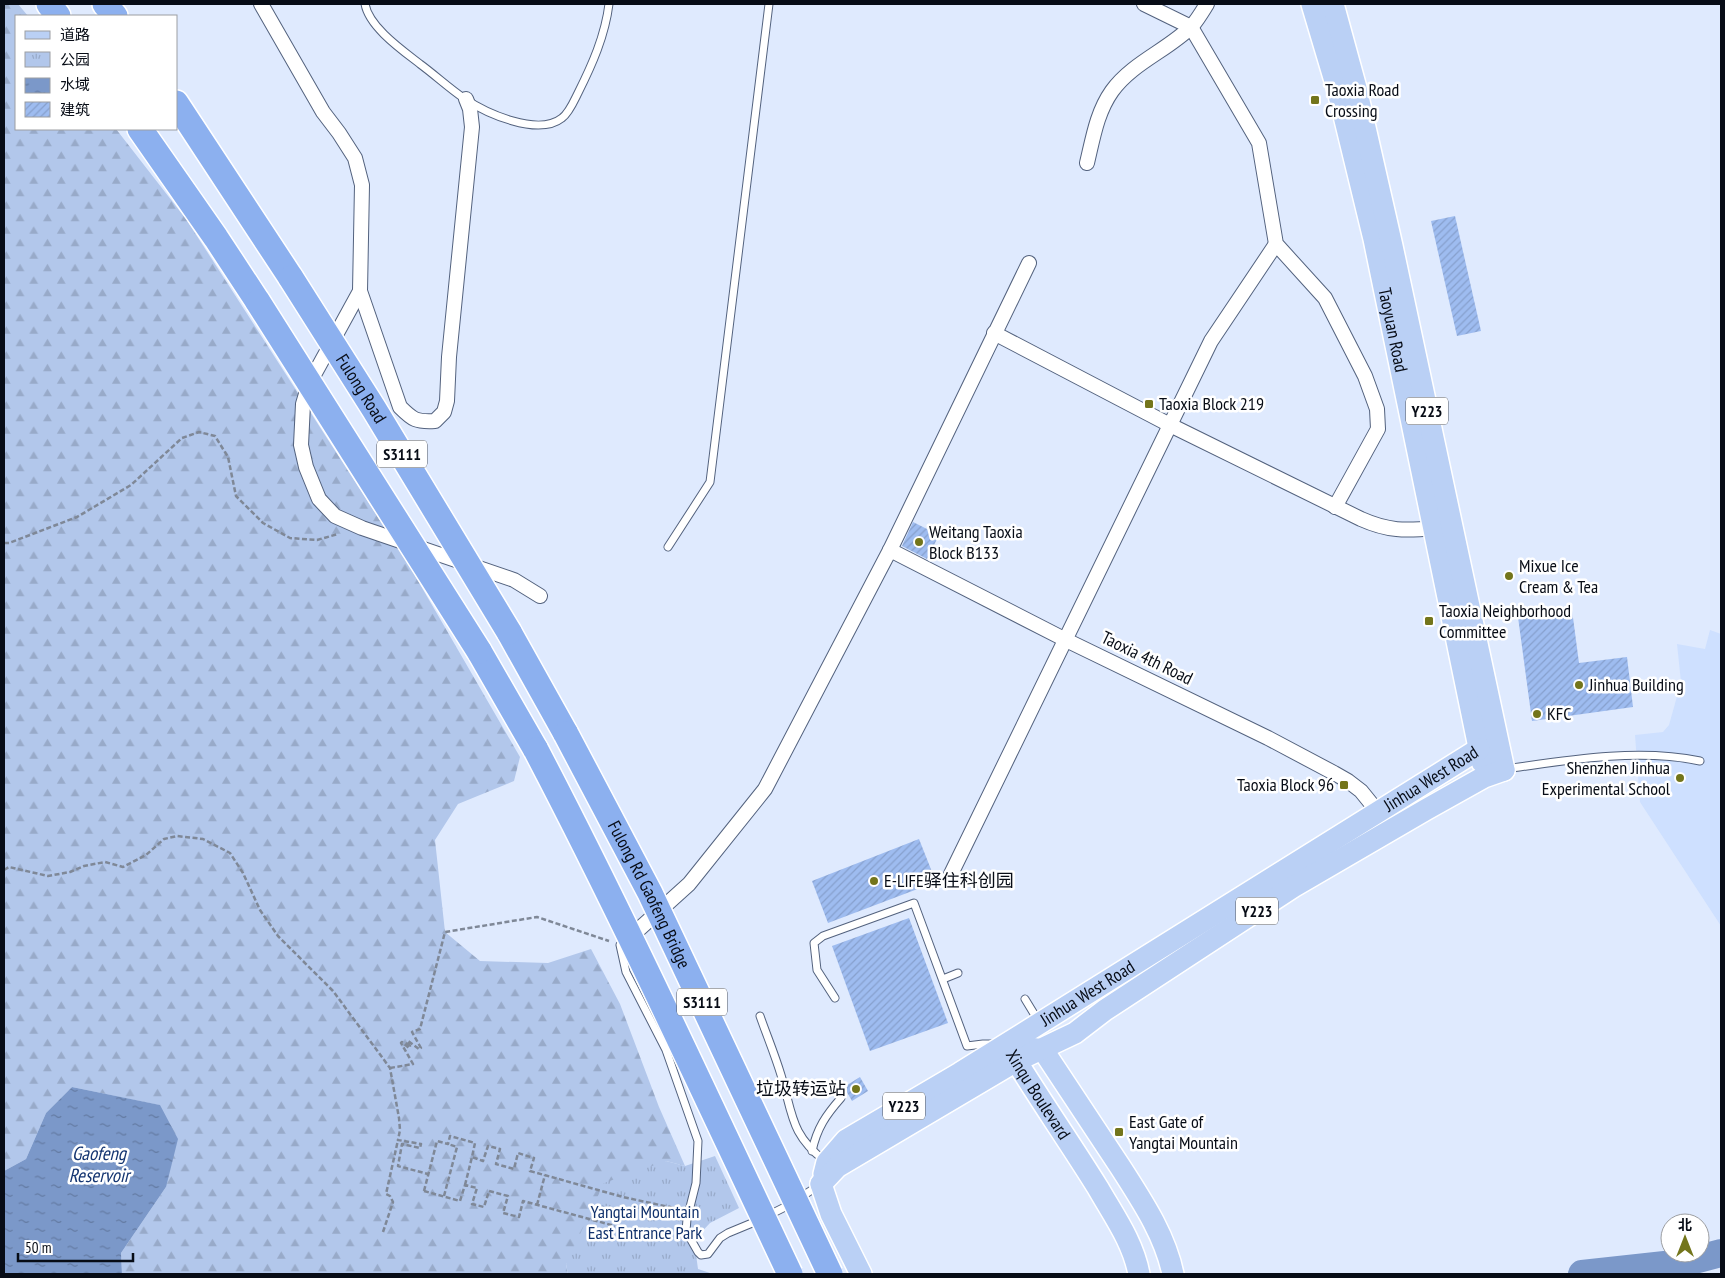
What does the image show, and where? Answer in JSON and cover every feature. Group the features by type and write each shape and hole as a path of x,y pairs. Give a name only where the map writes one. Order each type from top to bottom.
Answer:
{"highway":[{"path":"49,4 57,15"},
{"path":"105,4 114,15"},
{"name":"Fulong Road","path":"178,106 292,278 394,442 509,632 566,734"},
{"name":"Fulong Rd Gaofeng Bridge","path":"141,130 258,302 478,651 536,750 624,925 790,1274"},
{"name":"Fulong Rd Gaofeng Bridge","path":"566,734 650,893 830,1274"}],"main road":[{"name":"Taoyuan Road","path":"1312,4 1338,92 1374,239 1479,749"},
{"name":"Taoyuan Road","path":"1333,4 1354,79 1392,246 1494,773"},
{"name":"Jinhua West Road","path":"821,1184 837,1167 1011,1053 1040,1024 1479,749 1494,773 1293,887 1105,1010 1075,1032 1042,1050"},
{"name":"Xinqu Boulevard","path":"1140,1274 1130,1243 1066,1137 1011,1053 1042,1050 1092,1122 1157,1228 1173,1274"},
{"name":"Jinhua West Road","path":"821,1184 820,1156 960,1073 1011,1053"},
{"path":"1066,1137 1092,1122"},
{"path":"821,1184 837,1228 860,1274"}],"street":[{"path":"261,4 323,112 355,158 362,185 360,291 400,406 412,419 425,422 435,421 444,412 447,401 449,356 472,127 470,109 466,99"},
{"path":"1144,4 1191,27 1259,143 1276,244 1325,298 1365,376 1377,409 1378,429 1335,507"},
{"path":"1087,163 1102,108 1113,90 1128,75 1191,27 1206,4"},
{"path":"951,874 1211,341 1276,244"},
{"path":"620,945 689,884 765,789 890,550 1029,263"},
{"path":"360,291 310,384 303,404 301,445 306,468 319,499 335,516 362,528 514,580 540,596"},
{"path":"994,333 1170,425 1335,507 1385,528 1402,530 1434,528"},
{"name":"Taoxia 4th Road","path":"890,550 1066,640 1268,738 1348,781 1366,796 1378,812"}],"lane":[{"path":"365,4 374,24 398,46 466,99 504,118 526,124 548,124 562,118 573,103 594,61 609,4"},
{"path":"668,547 710,482 769,4"},
{"path":"1494,773 1542,764 1636,754 1700,761"},
{"path":"835,998 817,970 814,943 822,936 914,903 968,1046 983,1044 1011,1053"},
{"path":"620,945 626,972 666,1050 698,1142 696,1183 687,1218 686,1231 698,1252 701,1255 708,1254 720,1238 728,1233 758,1221 787,1206 821,1184"},
{"path":"943,979 958,973"},
{"path":"1024,999 1040,1024"},
{"path":"760,1016 780,1072 793,1121 801,1136 820,1156"},
{"path":"820,1156 816,1134 826,1116 841,1098"}],"path":[{"path":"4,543 9,543 77,517 131,485 182,438 199,432 215,436 228,456 236,496 263,523 290,538 317,540 362,528"},
{"path":"4,870 9,867 48,876 105,862 123,867 146,855 157,844 168,837 203,839 212,842 230,854 243,873 260,910 278,936 333,991 390,1068 400,1130 386,1194 390,1196 392,1202 383,1232"},
{"path":"390,1068 413,1064 402,1042 409,1048 410,1046 407,1042 419,1049 421,1048 412,1032 420,1029 445,932 538,917 620,945"},
{"path":"444,1197 457,1147 437,1141 423,1191 444,1197 460,1201 475,1143 450,1136 448,1144"},
{"path":"398,1140 421,1144 420,1148 402,1144 398,1166 428,1174"},
{"path":"472,1157 484,1161 488,1146 500,1149 496,1164 514,1169 518,1154 534,1158 530,1171 623,1197 678,1209"},
{"path":"536,1205 545,1175"},
{"path":"464,1185 477,1188 472,1204 484,1207 489,1191 508,1196 503,1213 518,1217 523,1202 615,1226"}],"shaded area":[{"name":"Shenzhen Jinhua Experimental School","path":"1710,630 1721,634 1721,926 1640,802 1635,735 1663,732 1669,725 1681,682 1677,644 1705,649"}],"green space":[{"path":"4,4 18,4 27,15 15,15 15,130 117,130 186,219 410,567 520,757 514,781 458,804 435,840 445,932 480,961 548,963 591,949 620,1004 659,1107 685,1166 666,1161 566,1264 568,1274 122,1274 121,1253 166,1187 159,1105 72,1087 46,1113 26,1159 4,1171"},
{"name":"Yangtai Mountain East Entrance Park","path":"715,1156 739,1208 710,1223 694,1240 698,1269 713,1274 568,1274 566,1264 604,1183 666,1161 685,1166"}],"water":[{"name":"Gaofeng Reservoir","path":"72,1087 160,1105 178,1139 166,1187 121,1253 122,1274 4,1274 4,1171 26,1159 46,1113"}],"building":[{"path":"1455,216 1481,331 1457,336 1431,221"},
{"name":"Weitang Taoxia Block B133","path":"913,522 939,535 927,559 902,546"},
{"name":"Jinhua Building","path":"1572,610 1579,663 1627,657 1633,707 1532,721 1518,617"},
{"name":"E-LIFE驿住科创园","path":"919,839 936,882 828,923 812,881"},
{"path":"909,918 948,1023 870,1051 832,946"},
{"name":"垃圾转运站","path":"860,1077 868,1091 852,1101 844,1087"}],"waterway":[{"path":"1582,1274 1683,1263 1721,1253"}],"place":[{"name":"Taoxia Road Crossing","path":"1315,100"},
{"name":"Taoxia Block 219","path":"1149,404"},
{"name":"Weitang Taoxia Block B133","path":"919,542"},
{"name":"Mixue Ice Cream & Tea","path":"1509,576"},
{"name":"Taoxia Neighborhood Committee","path":"1429,621"},
{"name":"Jinhua Building","path":"1579,685"},
{"name":"KFC","path":"1537,714"},
{"name":"Shenzhen Jinhua Experimental School","path":"1680,778"},
{"name":"Taoxia Block 96","path":"1344,785"},
{"name":"E-LIFE驿住科创园","path":"874,881"},
{"name":"垃圾转运站","path":"856,1089"},
{"name":"East Gate of Yangtai Mountain","path":"1119,1132"}]}
